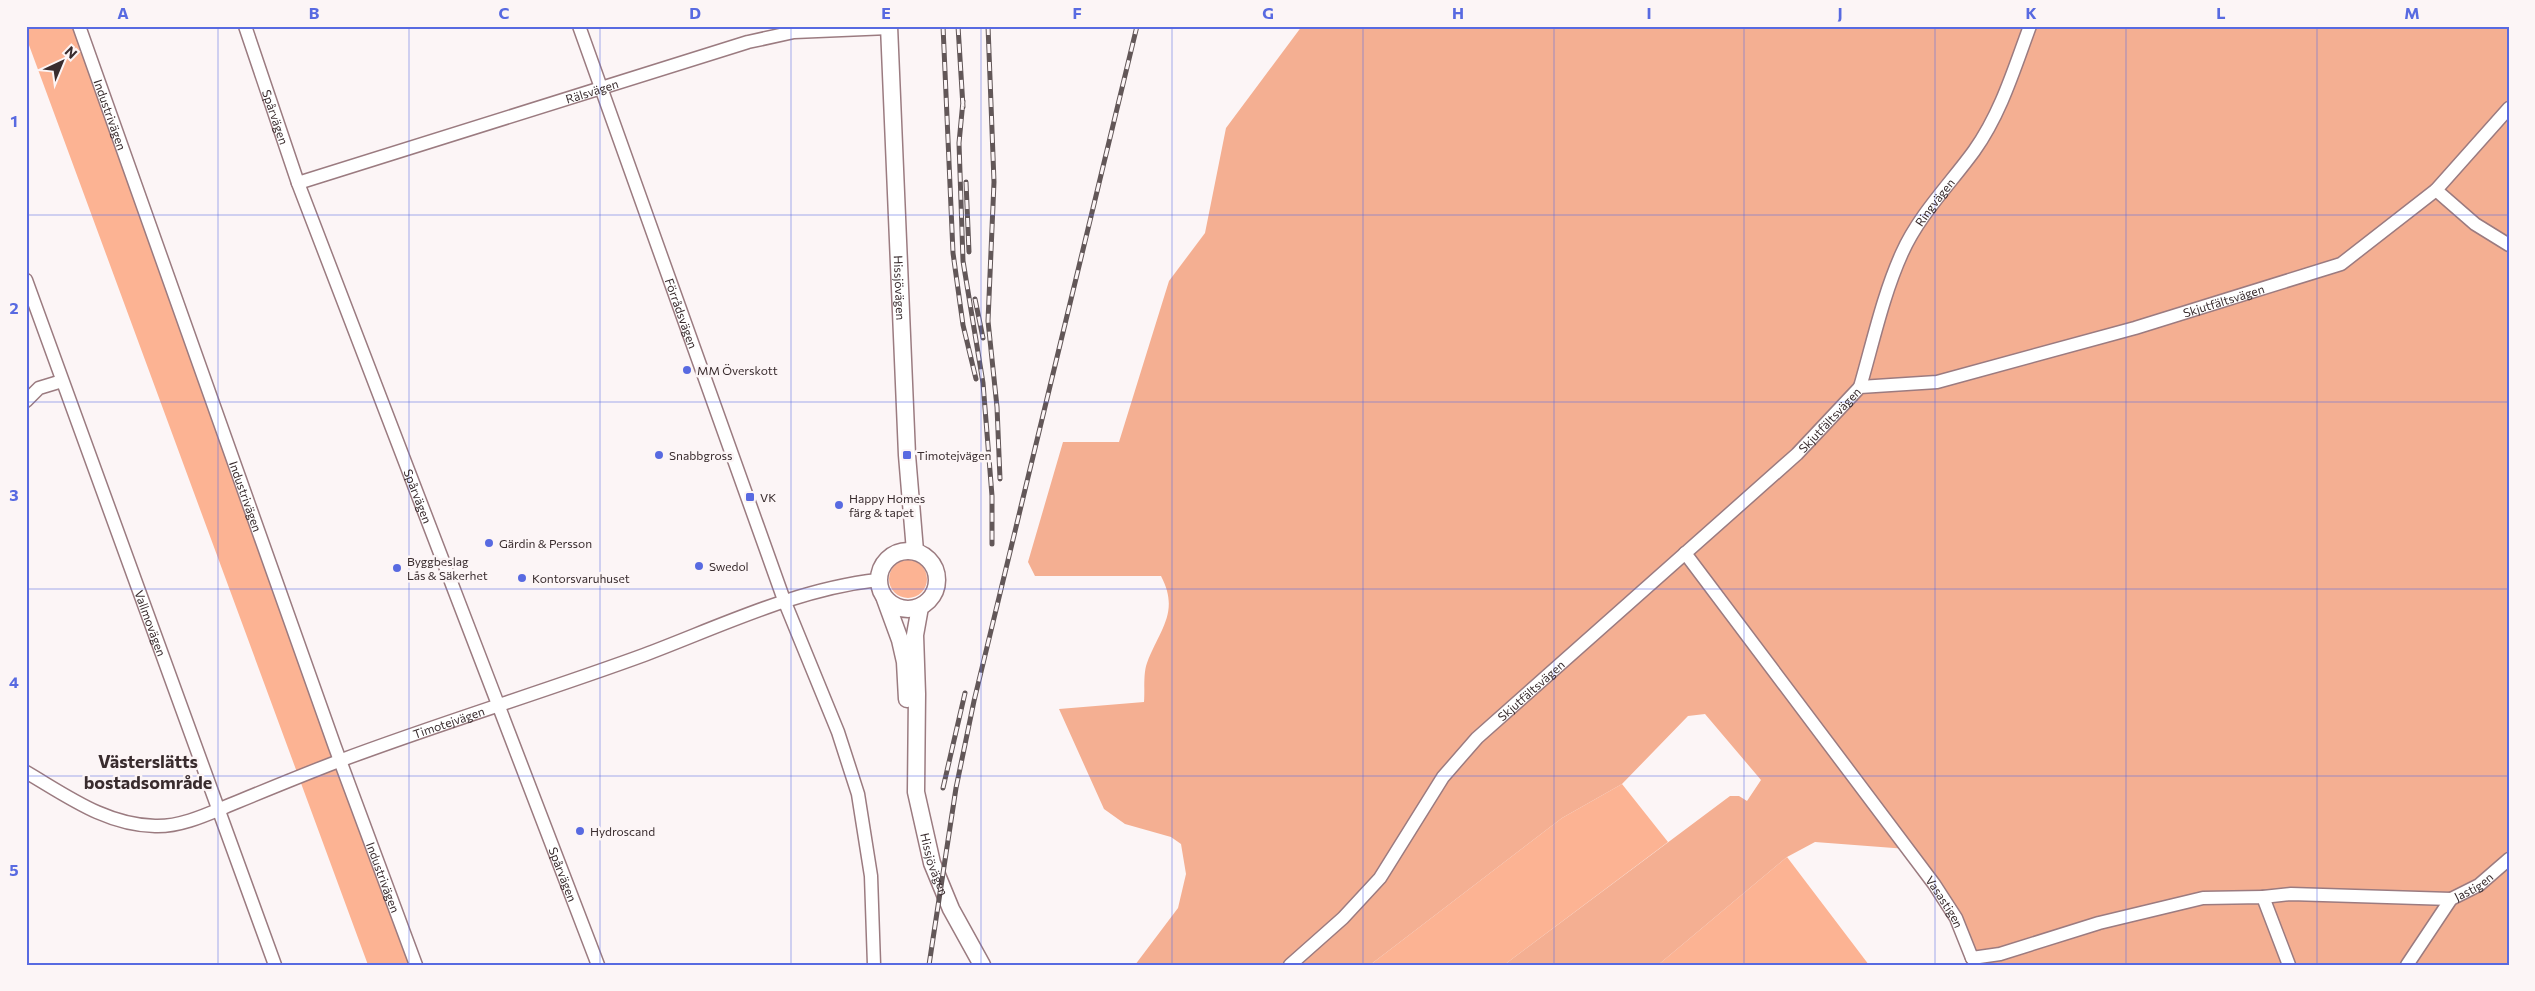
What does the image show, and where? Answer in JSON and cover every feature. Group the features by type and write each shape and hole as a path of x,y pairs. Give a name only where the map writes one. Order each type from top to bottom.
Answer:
{"main road":[{"name":"Hissjövägen","path":"889,27 907,455 915,551"},
{"path":"915,551 930,560 937,575 933,595 920,607 898,607 885,599 878,580 883,564 891,556 898,552 915,551"},
{"name":"Hissjövägen","path":"885,599 900,640 905,662 906,698 915,753"},
{"name":"Hissjövägen","path":"920,607 916,635 916,792 932,863 951,910 982,965"}],"street":[{"name":"Industrivägen","path":"79,26 340,761 416,965"},
{"name":"Spårvägen","path":"244,26 298,183 598,965"},
{"name":"Förrådsvägen","path":"579,26 784,600"},
{"name":"Ringvägen","path":"1860,387 1883,307 1902,252 1928,210 1975,150 2000,108 2030,26"},
{"name":"Rälsvägen","path":"298,183 748,42 794,32 889,27"},
{"name":"Skjutfältsvägen","path":"1290,965 1344,918 1380,878 1443,777 1459,757 1496,720 1797,454 1860,387 1937,382 2135,328 2341,264 2436,190 2509,108"},
{"path":"2436,190 2475,224 2509,245"},
{"name":"Vallmovägen","path":"26,280 275,965"},
{"path":"26,401 39,388 62,381"},
{"name":"Vasastigen","path":"1684,553 1934,884 1956,918 1968,962 2099,923 2203,898 2263,897 2291,894 2452,899"},
{"name":"Timotejvägen","path":"26,772 87,809 126,823 157,826 176,824 218,810 340,761 644,655 784,600 860,582 878,580"},
{"path":"784,600 838,732 858,794 871,876 874,965"},
{"name":"Jastigen","path":"2407,965 2452,899 2479,886 2509,859"},
{"path":"2263,897 2289,965"}],"shaded area":[{"path":"26,26 79,26 416,965 368,965 26,37"},
{"path":"1302,26 2509,26 2509,965 1964,965 1972,958 1956,918 1907,849 1815,842 1787,857 1658,965 1504,965 1730,796 1739,796 1747,801 1761,780 1705,714 1688,716 1622,784 1562,818 1370,965 1135,965 1178,908 1186,874 1181,844 1171,837 1125,824 1104,809 1059,709 1144,702 1146,667 1166,620 1169,600 1161,576 1035,576 1028,562 1063,442 1119,442 1169,281 1205,233 1226,128"},
{"path":"908,560 921,566 927,579 921,592 908,598 895,592 889,579 895,566"},
{"path":"1622,784 1668,842 1504,965 1370,965 1562,818"},
{"path":"1787,857 1869,965 1658,965"}],"railway":[{"path":"943,26 953,253 963,325 976,379"},
{"path":"958,26 963,107"},
{"path":"988,26 994,182 988,321 997,407 1000,479"},
{"path":"929,965 956,788 974,701 1137,26"},
{"path":"963,101 959,143 963,261 983,383 992,496 992,544"},
{"path":"966,182 969,252"},
{"path":"975,299 983,338"},
{"path":"943,788 965,693"}],"place":[{"name":"MM Överskott","path":"687,370"},
{"name":"Snabbgross","path":"659,455"},
{"name":"Timotejvägen","path":"907,455"},
{"name":"VK","path":"750,497"},
{"name":"Happy Homes färg & tapet","path":"839,505"},
{"name":"Gärdin & Persson","path":"489,543"},
{"name":"Swedol","path":"699,566"},
{"name":"Byggbeslag Lås & Säkerhet","path":"397,568"},
{"name":"Kontorsvaruhuset","path":"522,578"},
{"name":"Hydroscand","path":"580,831"}],"district":[{"name":"Västerslätts bostadsområde","path":"148,771"}]}
